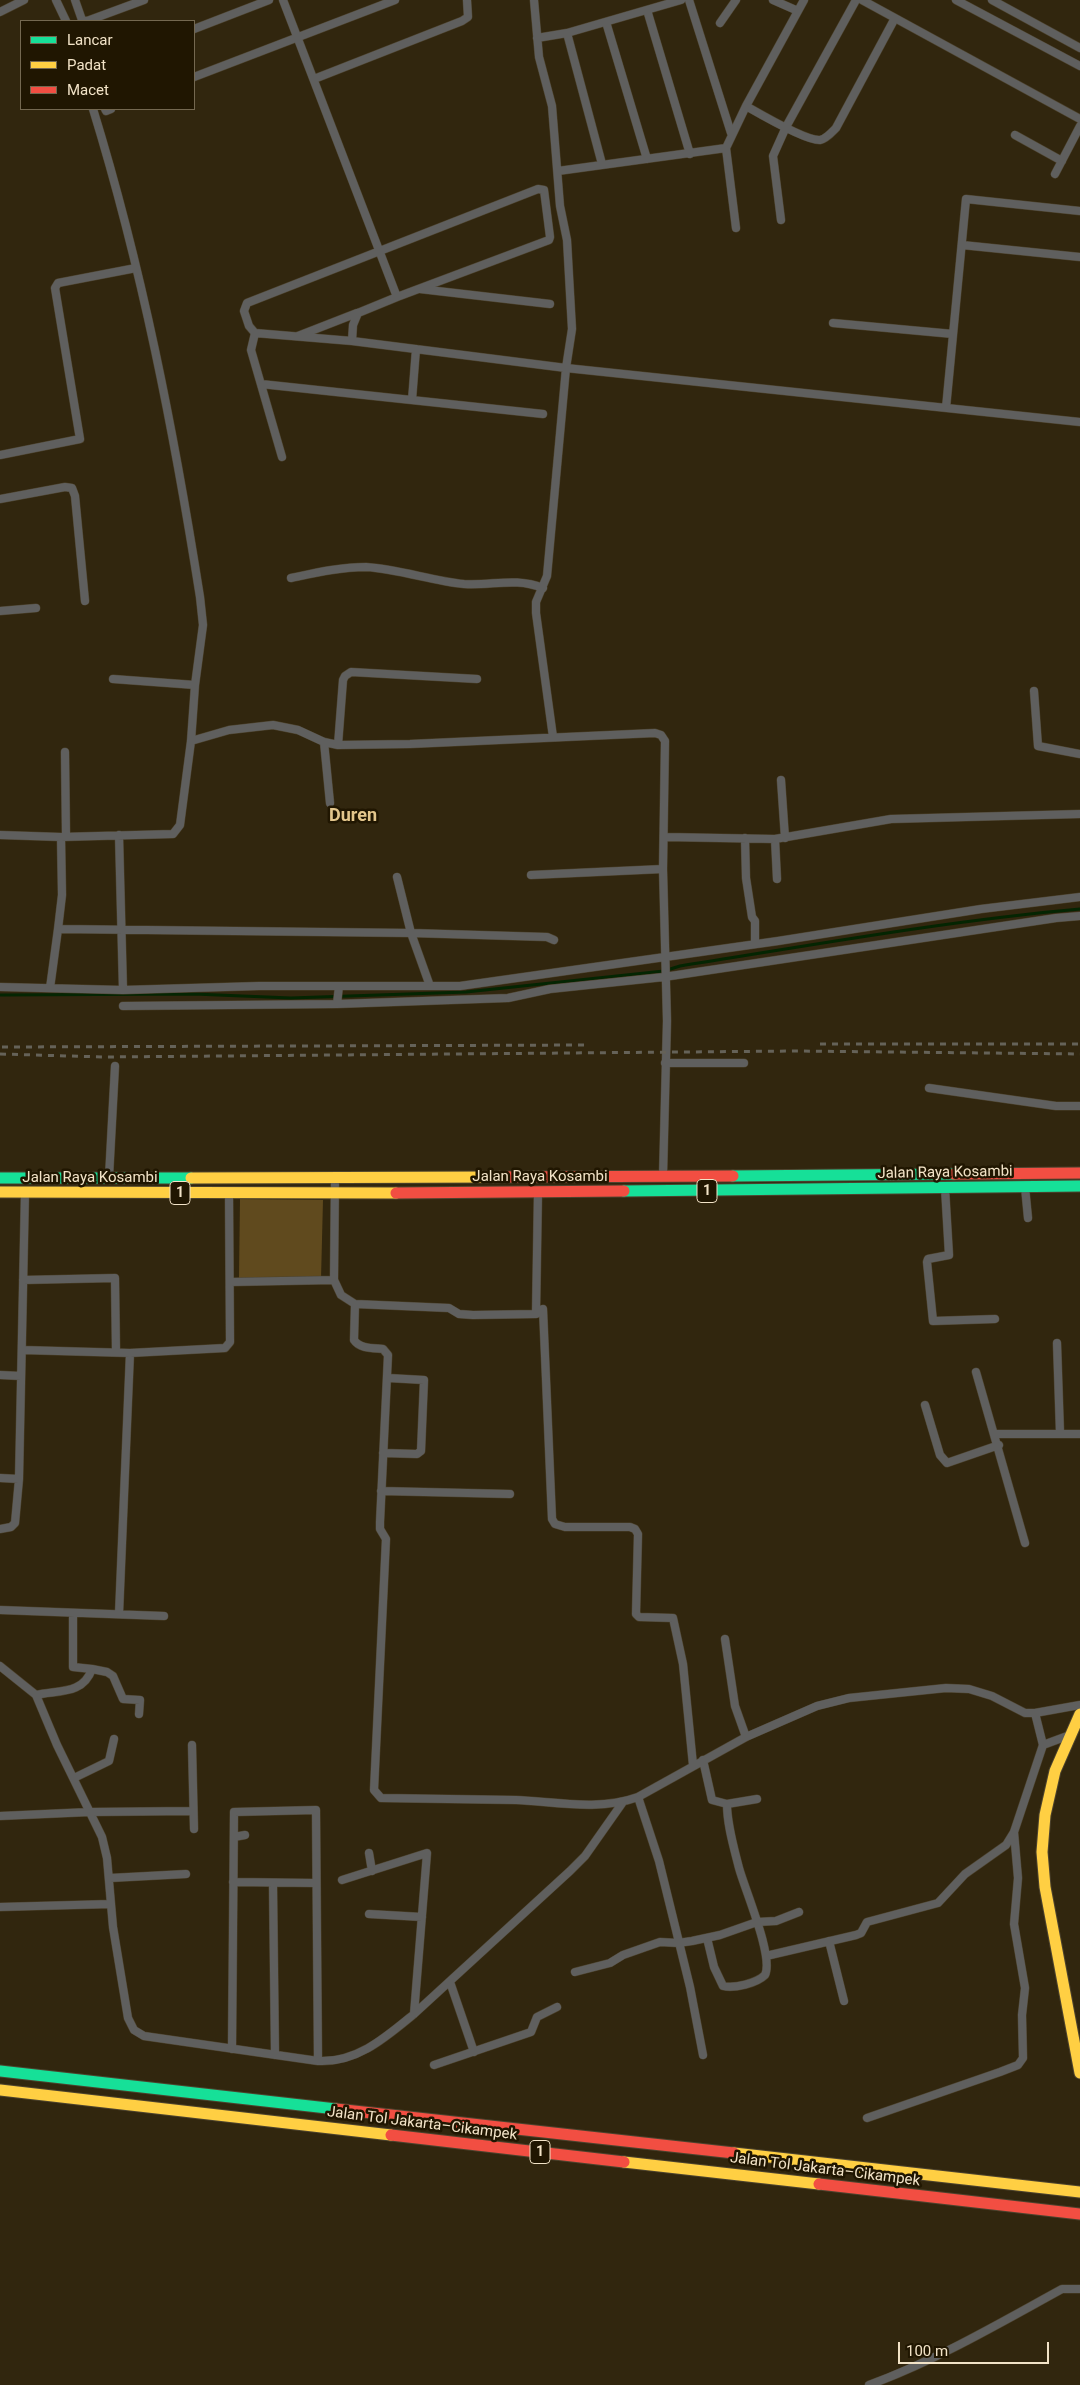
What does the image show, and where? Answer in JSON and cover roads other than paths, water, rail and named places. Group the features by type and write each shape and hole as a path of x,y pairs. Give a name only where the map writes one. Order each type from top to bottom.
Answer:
{"main road":[{"name":"Jalan Raya Kosambi","path":"0,1178 1080,1173"},
{"path":"14,1178 20,1192"},
{"name":"Jalan Raya Kosambi","path":"0,1192 335,1194 1080,1186"},
{"path":"1080,1714 1055,1771 1044,1822 1042,1852 1046,1887 1071,2032 1080,2072"},
{"name":"Jalan Tol Jakarta–Cikampek","path":"0,2071 1080,2192"},
{"name":"Jalan Tol Jakarta–Cikampek","path":"0,2090 1080,2214"}],"street":[{"path":"0,12 24,0"},
{"path":"56,0 66,20"},
{"path":"75,0 82,20"},
{"path":"90,20 144,0"},
{"path":"195,28 269,0"},
{"path":"284,0 397,297"},
{"path":"195,77 396,0"},
{"path":"314,79 462,21 468,17 467,0"},
{"path":"534,0 539,57 552,106 560,206 567,240 572,329 566,368 548,565 543,588 536,602 554,737"},
{"path":"537,38 567,33 681,0"},
{"path":"689,0 732,133"},
{"path":"720,23 736,0"},
{"path":"773,0 798,11"},
{"path":"736,228 726,148 746,106 804,0"},
{"path":"781,220 773,156 786,128 856,0"},
{"path":"862,0 1080,120"},
{"path":"956,0 1080,66"},
{"path":"992,0 1080,48"},
{"path":"647,10 690,154"},
{"path":"746,106 786,128 818,140 825,138 836,128 895,18"},
{"path":"606,22 647,159"},
{"path":"567,33 602,164"},
{"path":"0,835 168,836 177,832 180,825 191,741 195,685 203,625 200,597 170,419 136,268 112,172 93,110"},
{"path":"1055,174 1080,126"},
{"path":"1015,135 1062,161"},
{"path":"558,171 726,148"},
{"path":"282,456 252,350 255,333 245,317 244,311 248,304 380,250 538,189 544,190 549,240 296,336"},
{"path":"946,408 966,199 1080,211"},
{"path":"962,245 1080,257"},
{"path":"0,455 80,440 54,288 58,283 136,268"},
{"path":"419,289 550,304"},
{"path":"352,341 353,325 358,313"},
{"path":"833,324 953,334"},
{"path":"255,333 352,341 566,368 1080,422"},
{"path":"412,400 416,349"},
{"path":"261,384 543,414"},
{"path":"0,499 65,487 72,488 75,496 85,601"},
{"path":"291,578 350,568 368,567 464,584 529,582 543,588"},
{"path":"0,612 36,608"},
{"path":"338,745 342,680 348,673 478,679"},
{"path":"113,679 195,685"},
{"path":"1034,691 1038,746 1080,754"},
{"path":"191,741 229,730 273,725 298,730 324,742 338,745 410,744 655,733 662,735 665,741 663,869 664,975 667,1021 663,1176"},
{"path":"324,742 330,803"},
{"path":"50,988 62,895 65,752"},
{"path":"781,780 785,838"},
{"path":"665,837 775,839 891,819 1080,814"},
{"path":"119,836 123,990"},
{"path":"745,838 746,878 752,917 755,921 755,943"},
{"path":"775,839 777,879"},
{"path":"532,875 663,869"},
{"path":"397,877 411,933 430,986 440,994 458,994 550,982 755,943 981,909 1080,897"},
{"path":"123,1006 171,1002 338,1002 440,994 508,998 550,982 664,975 1046,919 1080,916"},
{"path":"58,929 411,933 547,937 554,940"},
{"path":"0,987 172,990 430,986"},
{"path":"338,1002 339,988"},
{"path":"171,1002 172,990"},
{"path":"666,1063 744,1064"},
{"path":"109,1177 115,1066"},
{"path":"929,1088 1056,1106 1080,1106"},
{"path":"335,1177 334,1280 341,1295 356,1304 449,1308 459,1314 536,1314 538,1192"},
{"path":"1025,1187 1028,1218"},
{"path":"945,1188 949,1255 928,1259 927,1262 933,1321 995,1319"},
{"path":"0,1528 11,1527 15,1524 19,1479 23,1280 20,1192"},
{"path":"22,1350 130,1353 225,1348 230,1342 230,1193"},
{"path":"23,1280 115,1278 116,1352"},
{"path":"230,1282 334,1280"},
{"path":"356,1304 354,1340 359,1346 385,1350 388,1356 382,1453 380,1529 386,1539 374,1790 381,1798 516,1800 582,1804 623,1802 638,1797 746,1737 817,1706 849,1698 946,1688 968,1689 992,1696 1025,1713 1036,1713 1080,1705"},
{"path":"543,1309 552,1519 555,1524 565,1526 630,1527 635,1529 638,1534 636,1614 639,1617 673,1618 683,1664 693,1765"},
{"path":"1057,1343 1060,1434"},
{"path":"119,1614 130,1353"},
{"path":"976,1372 999,1445 1025,1543"},
{"path":"0,1375 22,1376"},
{"path":"382,1453 417,1454 420,1451 424,1380 388,1378"},
{"path":"925,1406 940,1455 947,1463 999,1445"},
{"path":"995,1434 1080,1434"},
{"path":"0,1478 19,1479"},
{"path":"381,1492 510,1494"},
{"path":"0,1610 164,1616"},
{"path":"73,1613 73,1667 107,1672 114,1676 123,1699 140,1700 139,1714"},
{"path":"725,1639 735,1706 746,1737"},
{"path":"0,1666 36,1695 57,1745 102,1837 110,1878 111,1904 122,1988 129,2021 134,2030 144,2036 318,2061 338,2060 363,2051 387,2036 414,2014 570,1872 585,1856 623,1802"},
{"path":"36,1695 74,1689 85,1682 92,1670"},
{"path":"766,1956 861,1933 867,1922 938,1903 965,1874 1006,1844 1014,1832 1043,1745 1036,1713"},
{"path":"1043,1745 1070,1734"},
{"path":"74,1778 109,1761 114,1739"},
{"path":"192,1745 194,1829"},
{"path":"703,1760 712,1800 727,1804 757,1799"},
{"path":"638,1797 659,1862 690,1988 703,2055"},
{"path":"707,1938 720,1983 725,1987 761,1979 767,1972 766,1956 757,1922 739,1867 727,1814 727,1804"},
{"path":"232,2049 233,1882 236,1811 316,1810 315,1883 318,2061"},
{"path":"0,1816 90,1812 193,1811"},
{"path":"867,2118 1000,2072 1018,2065 1023,2058 1022,2015 1025,1988 1014,1924 1018,1878 1014,1832"},
{"path":"234,1837 245,1836"},
{"path":"369,1853 372,1871"},
{"path":"342,1880 427,1853 414,2014"},
{"path":"110,1878 186,1874"},
{"path":"233,1882 315,1883"},
{"path":"274,1884 275,2055"},
{"path":"0,1907 111,1904"},
{"path":"575,1972 610,1963 623,1955 660,1942 678,1943 707,1938 757,1922 776,1921 799,1912"},
{"path":"369,1914 422,1917"},
{"path":"829,1941 844,2001"},
{"path":"450,1982 474,2052"},
{"path":"434,2065 531,2032 537,2017 557,2007"},
{"path":"1071,2032 1080,2041"},
{"path":"869,2385 899,2374 963,2345 1062,2289 1072,2287 1080,2289"}],"waterway":[{"path":"0,995 194,994 291,998 466,992 664,971 680,966 880,934 1080,909"}],"railway":[{"path":"820,1044 1080,1044"},
{"path":"2,1047 590,1045"},
{"path":"0,1054 104,1057 798,1051 1080,1054"}],"district":[{"name":"Duren","path":"353,816"}]}
